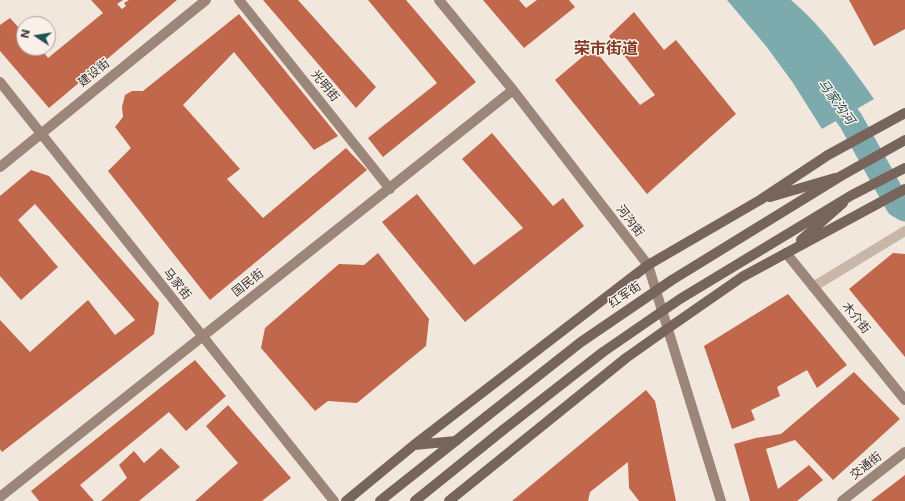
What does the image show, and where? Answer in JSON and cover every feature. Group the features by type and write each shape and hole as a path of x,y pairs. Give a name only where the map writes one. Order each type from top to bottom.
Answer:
{"main road":[{"name":"红军街","path":"346,501 414,445 648,265 760,200 828,155 904,114"},
{"name":"红军街","path":"380,501 608,322 672,280 841,176 905,140"},
{"path":"415,501 603,352 674,303 852,196 905,168"},
{"path":"760,200 841,176"},
{"path":"449,501 626,358 742,277 905,189"},
{"path":"786,253 852,196"},
{"path":"414,445 456,441"}],"street":[{"name":"建设街","path":"0,167 206,0"},
{"name":"光明街","path":"239,0 390,189"},
{"name":"河沟街","path":"439,0 513,90 648,265 721,501"},
{"name":"马家街","path":"0,82 334,501"},
{"name":"国民街","path":"0,497 513,90"},
{"path":"813,287 905,231"},
{"name":"木介街","path":"786,253 905,400"},
{"name":"交通街","path":"842,501 905,452"},
{"path":"0,497 4,501"}],"water":[{"path":"727,0 791,0 825,34 874,99 822,129 793,83 766,46"}],"building":[{"path":"91,0 123,0 117,4 122,9 126,6 124,3 129,0 177,0 49,108 0,51 0,25 10,18 16,25 16,56 46,56 48,58 50,56 56,56 56,51 103,13"},
{"path":"263,0 298,0 376,87 356,108"},
{"path":"368,0 406,0 476,82 383,157 368,138 437,83"},
{"path":"483,0 519,0 526,8 537,0 569,0 575,7 524,48"},
{"path":"849,0 905,0 905,29 874,46"},
{"path":"634,12 664,50 676,40 736,114 647,194 555,80 593,48 640,105 655,95 609,36"},
{"path":"239,14 338,136 314,150 234,52 183,105 240,169 227,179 263,218 346,148 367,170 210,300 108,171 131,148 115,127 123,117 122,107 125,95 132,91 143,91"},
{"path":"492,133 553,206 563,198 584,226 465,322 382,222 417,194 474,265 523,228 462,159"},
{"path":"31,170 49,176 159,303 154,334 2,452 0,449 0,320 30,352 88,300 115,335 135,320 35,204 18,220 58,267 21,300 0,276 0,196"},
{"path":"378,253 429,319 426,346 357,403 328,401 315,411 261,348 265,328 339,264 364,265"},
{"path":"893,253 905,254 905,357 849,289"},
{"path":"788,294 847,365 817,388 807,370 777,387 780,396 751,410 755,420 732,429 704,346"},
{"path":"195,360 226,396 186,431 169,412 80,485 94,501 39,501 31,491"},
{"path":"854,372 900,419 833,480 795,440 766,449 778,489 809,465 823,480 797,501 750,501 734,444 756,438 781,434"},
{"path":"646,390 655,401 676,501 639,501 629,488 628,462 590,492 588,501 512,501"},
{"path":"228,405 291,478 262,501 195,501 238,463 206,426"},
{"path":"161,448 180,467 139,501 101,501 127,478 119,465 134,451 144,463"},
{"path":"905,475 905,501 871,501"}],"waterway":[{"name":"马家沟河","path":"827,88 851,121 898,205 905,209"}],"district":[{"name":"荣市街道","path":"606,49"}]}
